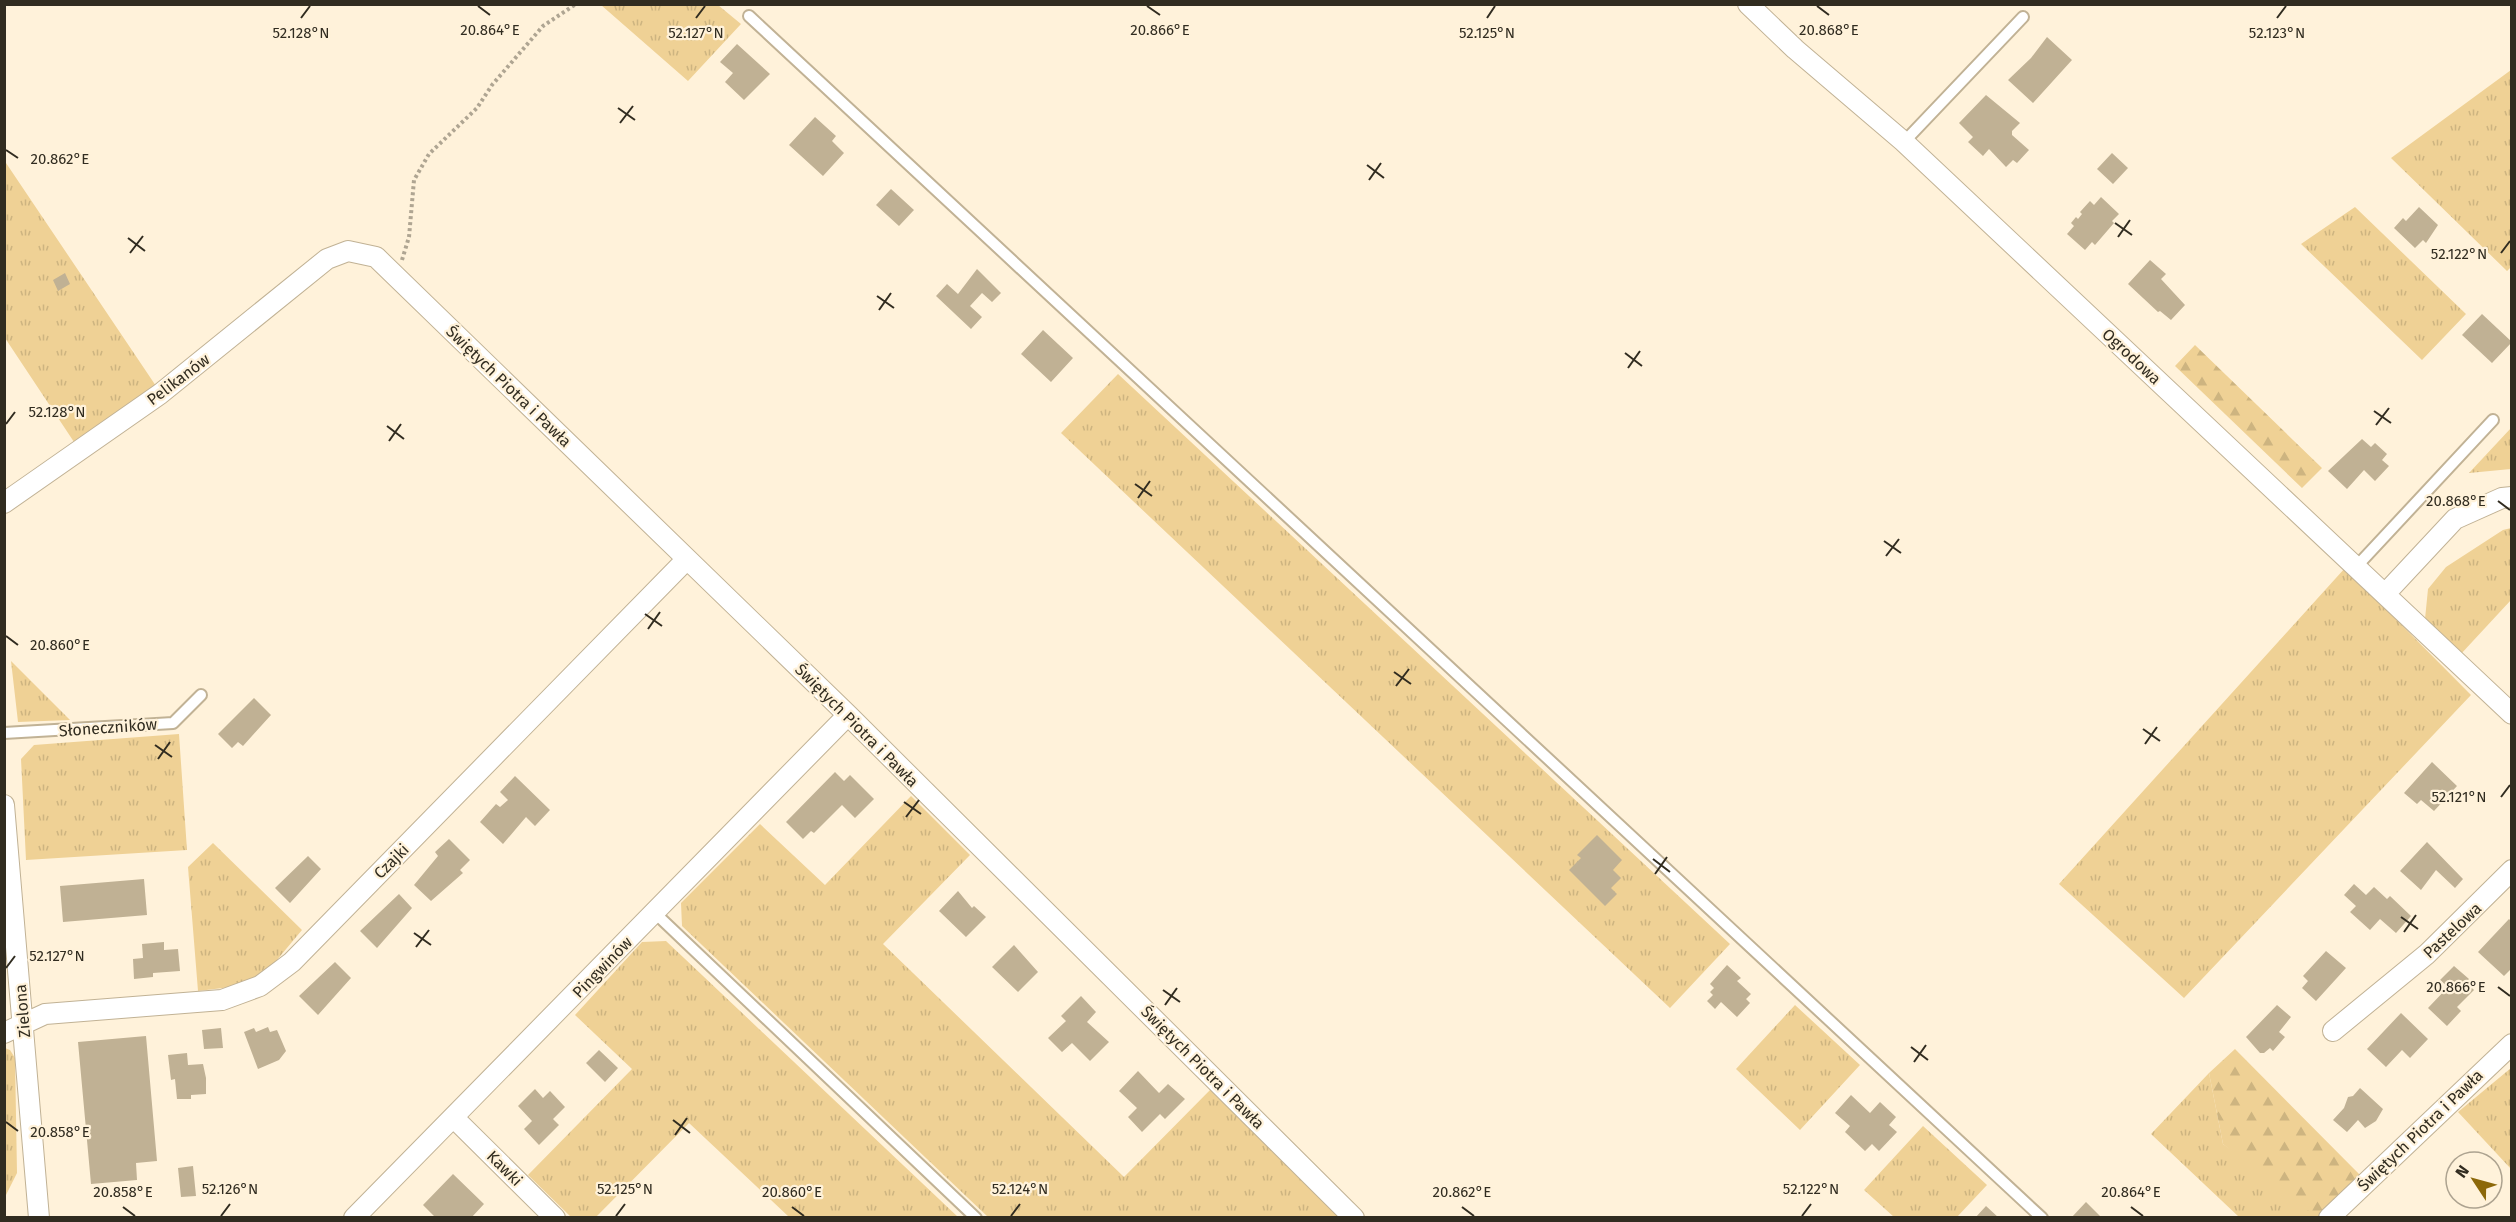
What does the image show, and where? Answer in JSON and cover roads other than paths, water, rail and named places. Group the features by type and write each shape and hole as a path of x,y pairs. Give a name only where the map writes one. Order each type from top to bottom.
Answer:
{"street":[{"name":"Ogrodowa","path":"1748,4 1795,49 1904,142 2511,714"},
{"name":"Świętych Piotra i Pawła","path":"348,251 376,257 394,272 848,715 1354,1218"},
{"name":"Pelikanów","path":"4,504 160,394 327,260 348,251"},
{"path":"2385,594 2455,519 2502,498 2511,497"},
{"name":"Czajki","path":"4,1033 45,1014 222,1000 260,986 292,962 687,559"},
{"name":"Pingwinów","path":"354,1218 848,715"},
{"name":"Zielona","path":"4,805 39,1218"},
{"name":"Pastelowa","path":"2333,1032 2427,954 2511,870"},
{"name":"Świętych Piotra i Pawła","path":"2329,1218 2511,1044"},
{"name":"Kawki","path":"454,1118 555,1218"}],"lane":[{"path":"749,16 2042,1218"},
{"path":"1904,142 2023,17"},
{"path":"2356,567 2493,420"},
{"name":"Słoneczników","path":"4,733 173,723 201,695"},
{"path":"655,913 976,1218"}]}
